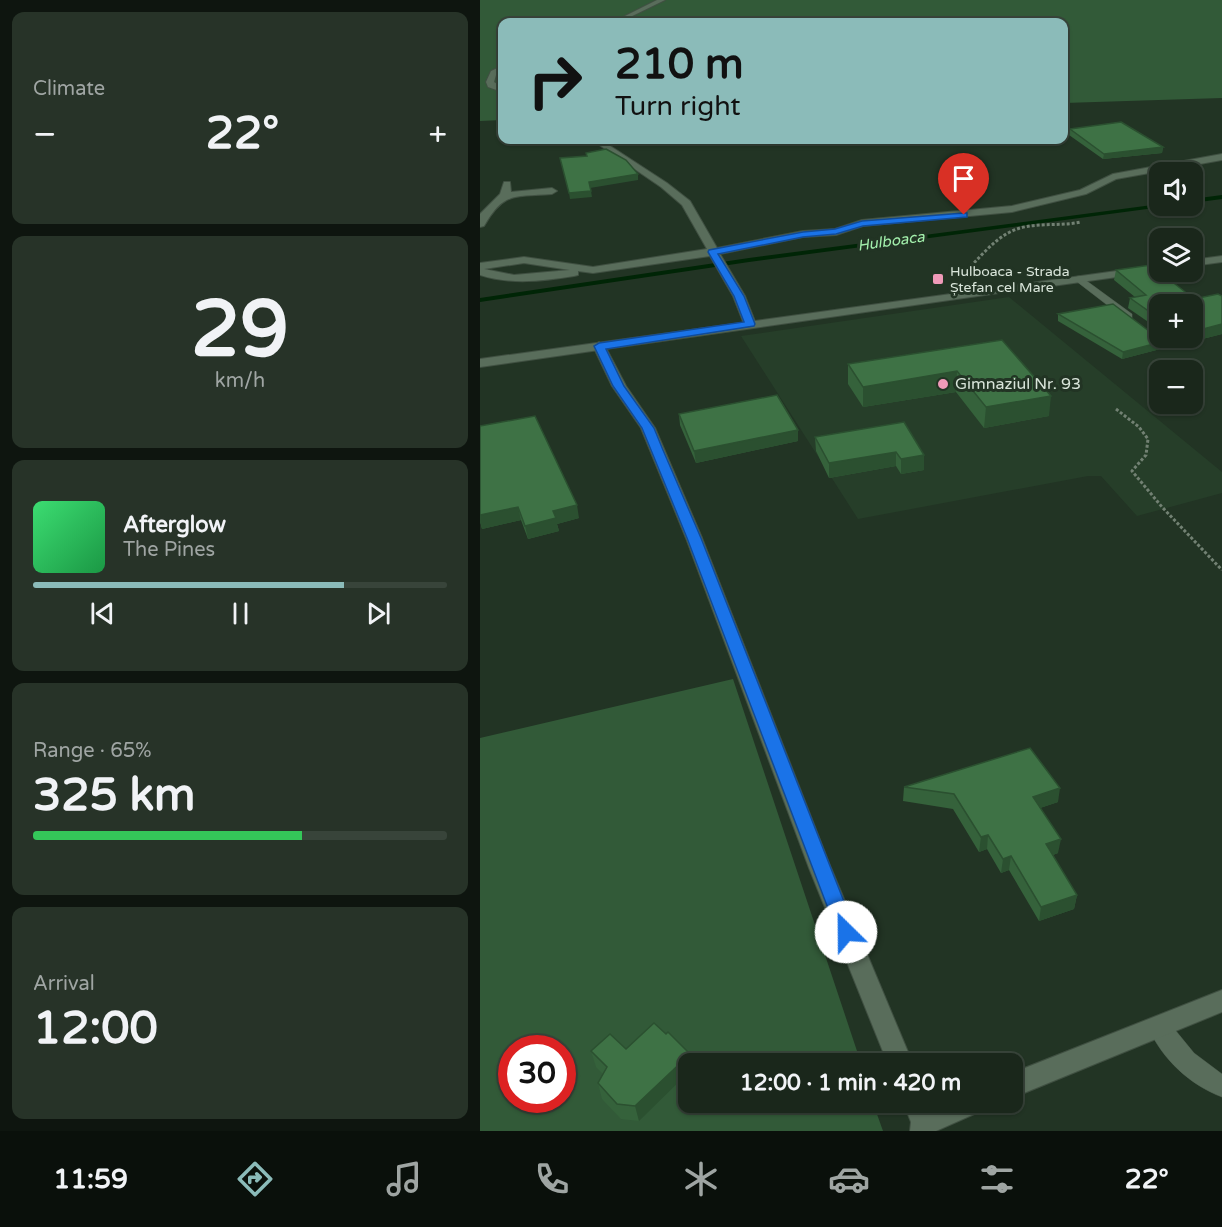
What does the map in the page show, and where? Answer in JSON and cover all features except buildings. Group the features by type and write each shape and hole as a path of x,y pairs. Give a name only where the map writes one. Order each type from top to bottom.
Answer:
{"street":[{"path":"624,18 662,0"},
{"path":"498,71 493,74 490,85 498,88"},
{"path":"602,144 664,185 686,203 739,296 750,324"},
{"path":"480,271 527,277 549,277 714,255 803,234 836,232 862,223 964,215 1021,207 1083,192 1113,177 1156,167 1222,157"},
{"path":"480,224 485,214 506,190 552,191"},
{"path":"1203,262 1222,259"},
{"path":"480,266 524,260 593,270"},
{"path":"480,363 1149,270"},
{"path":"599,346 619,386 648,428 694,538 820,868 896,1053"},
{"path":"1023,1082 1222,1001"},
{"path":"921,1118 937,1113"}],"lane":[{"path":"1080,279 1137,323"},
{"path":"1159,1027 1176,1054 1222,1086"}],"path":[{"path":"970,267 1002,236 1017,228 1067,226 1081,222 1074,217"},
{"path":"1116,409 1135,421 1148,440 1148,452 1132,471 1162,507 1222,570"}],"shaded area":[{"path":"480,0 1222,0 1222,98 1068,103 1068,18 498,18 498,120 480,121"},
{"name":"Gimnaziul Nr. 93","path":"1009,297 1222,472 1222,493 1137,516 1101,476 1088,476 858,519 741,336"},
{"path":"733,679 858,1053 678,1053 678,1113 877,1113 883,1131 480,1131 480,738"}],"waterway":[{"name":"Hulboaca","path":"1203,200 1222,197"},
{"name":"Hulboaca","path":"480,300 749,260 1149,207"}],"place":[{"name":"Hulboaca - Strada Ștefan cel Mare","path":"938,279"},
{"name":"Gimnaziul Nr. 93","path":"943,384"}],"route":[{"path":"846,932 694,538 648,428 619,386 599,346 750,324 739,296 712,252 803,234 836,232 862,223 964,215"}]}
